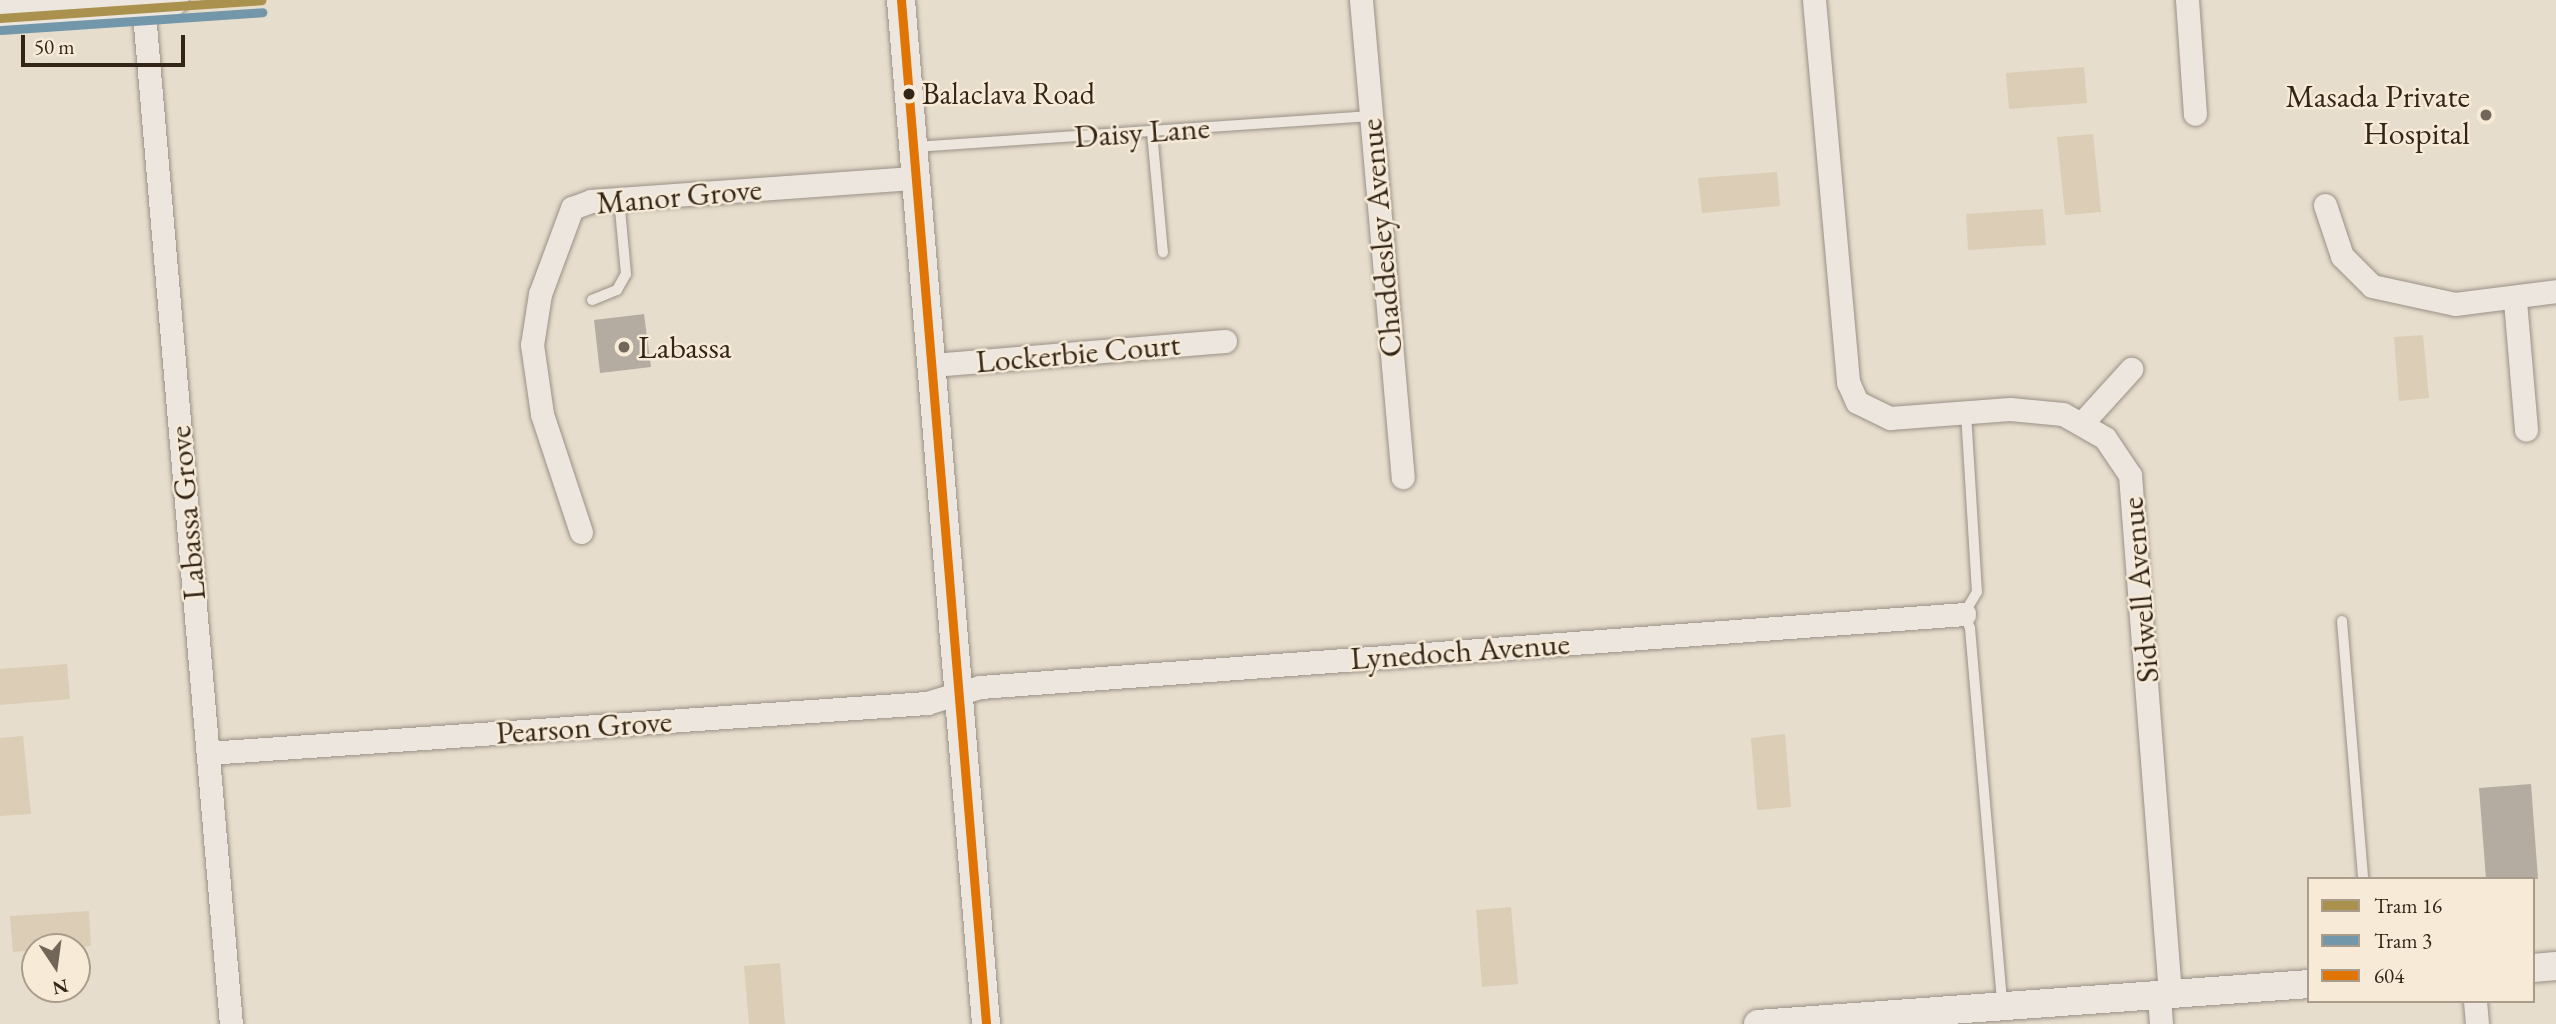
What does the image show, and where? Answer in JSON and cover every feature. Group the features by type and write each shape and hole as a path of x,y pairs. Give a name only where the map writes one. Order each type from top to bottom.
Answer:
{"main road":[{"path":"0,12 164,1"}],"street":[{"path":"901,0 986,1024"},
{"name":"Chaddesley Avenue","path":"1361,0 1403,477"},
{"name":"Sidwell Avenue","path":"1814,0 1852,393 1881,417 2027,409 2083,422 2114,449 2134,492 2165,995 2161,1024"},
{"path":"2187,0 2195,114"},
{"name":"Labassa Grove","path":"164,1 208,753 231,1024"},
{"name":"Manor Grove","path":"581,531 542,414 532,332 566,215 579,204 619,199 915,178"},
{"path":"2325,205 2342,256 2372,286 2427,302 2515,301 2556,291"},
{"path":"2515,301 2526,430"},
{"name":"Lockerbie Court","path":"932,365 1225,341"},
{"path":"2083,422 2131,369"},
{"name":"Lynedoch Avenue","path":"958,695 979,687 1964,614"},
{"name":"Pearson Grove","path":"208,753 927,703 958,695"},
{"path":"2535,968 2556,966"},
{"path":"1758,1024 2308,984"},
{"path":"2475,1003 2477,1024"}],"lane":[{"name":"Daisy Lane","path":"913,147 1370,116"},
{"path":"1152,132 1163,252"},
{"path":"592,300 617,290 626,274 619,199"},
{"path":"1966,413 1977,593 1964,614 1970,628 2002,1006"},
{"path":"2342,621 2363,877"}],"shaded area":[{"path":"2084,67 2087,103 2009,109 2006,73"},
{"path":"2093,134 2101,212 2065,215 2057,137"},
{"path":"1777,172 1780,206 1702,213 1698,178"},
{"path":"2043,209 2046,245 1968,250 1966,214"},
{"path":"2423,335 2429,398 2399,401 2394,337"},
{"path":"67,664 70,699 0,705 0,669"},
{"path":"1785,734 1791,807 1757,810 1751,738"},
{"path":"23,736 31,814 0,816 0,738"},
{"path":"1511,907 1518,984 1482,987 1476,910"},
{"path":"89,911 90,933 21,933 21,951 13,952 10,916"},
{"path":"780,963 785,1024 749,1024 744,966"}],"building":[{"path":"644,314 651,367 600,373 594,320"},
{"path":"2531,784 2538,879 2486,877 2479,788"}],"tram line":[{"name":"16","path":"0,18 261,0"},
{"name":"3","path":"1,30 262,12"}],"transit line":[{"name":"604","path":"901,0 986,1024"}],"place":[{"name":"Balaclava Road","path":"909,94"},
{"name":"Masada Private Hospital","path":"2486,115"},
{"name":"Labassa","path":"624,347"}]}
